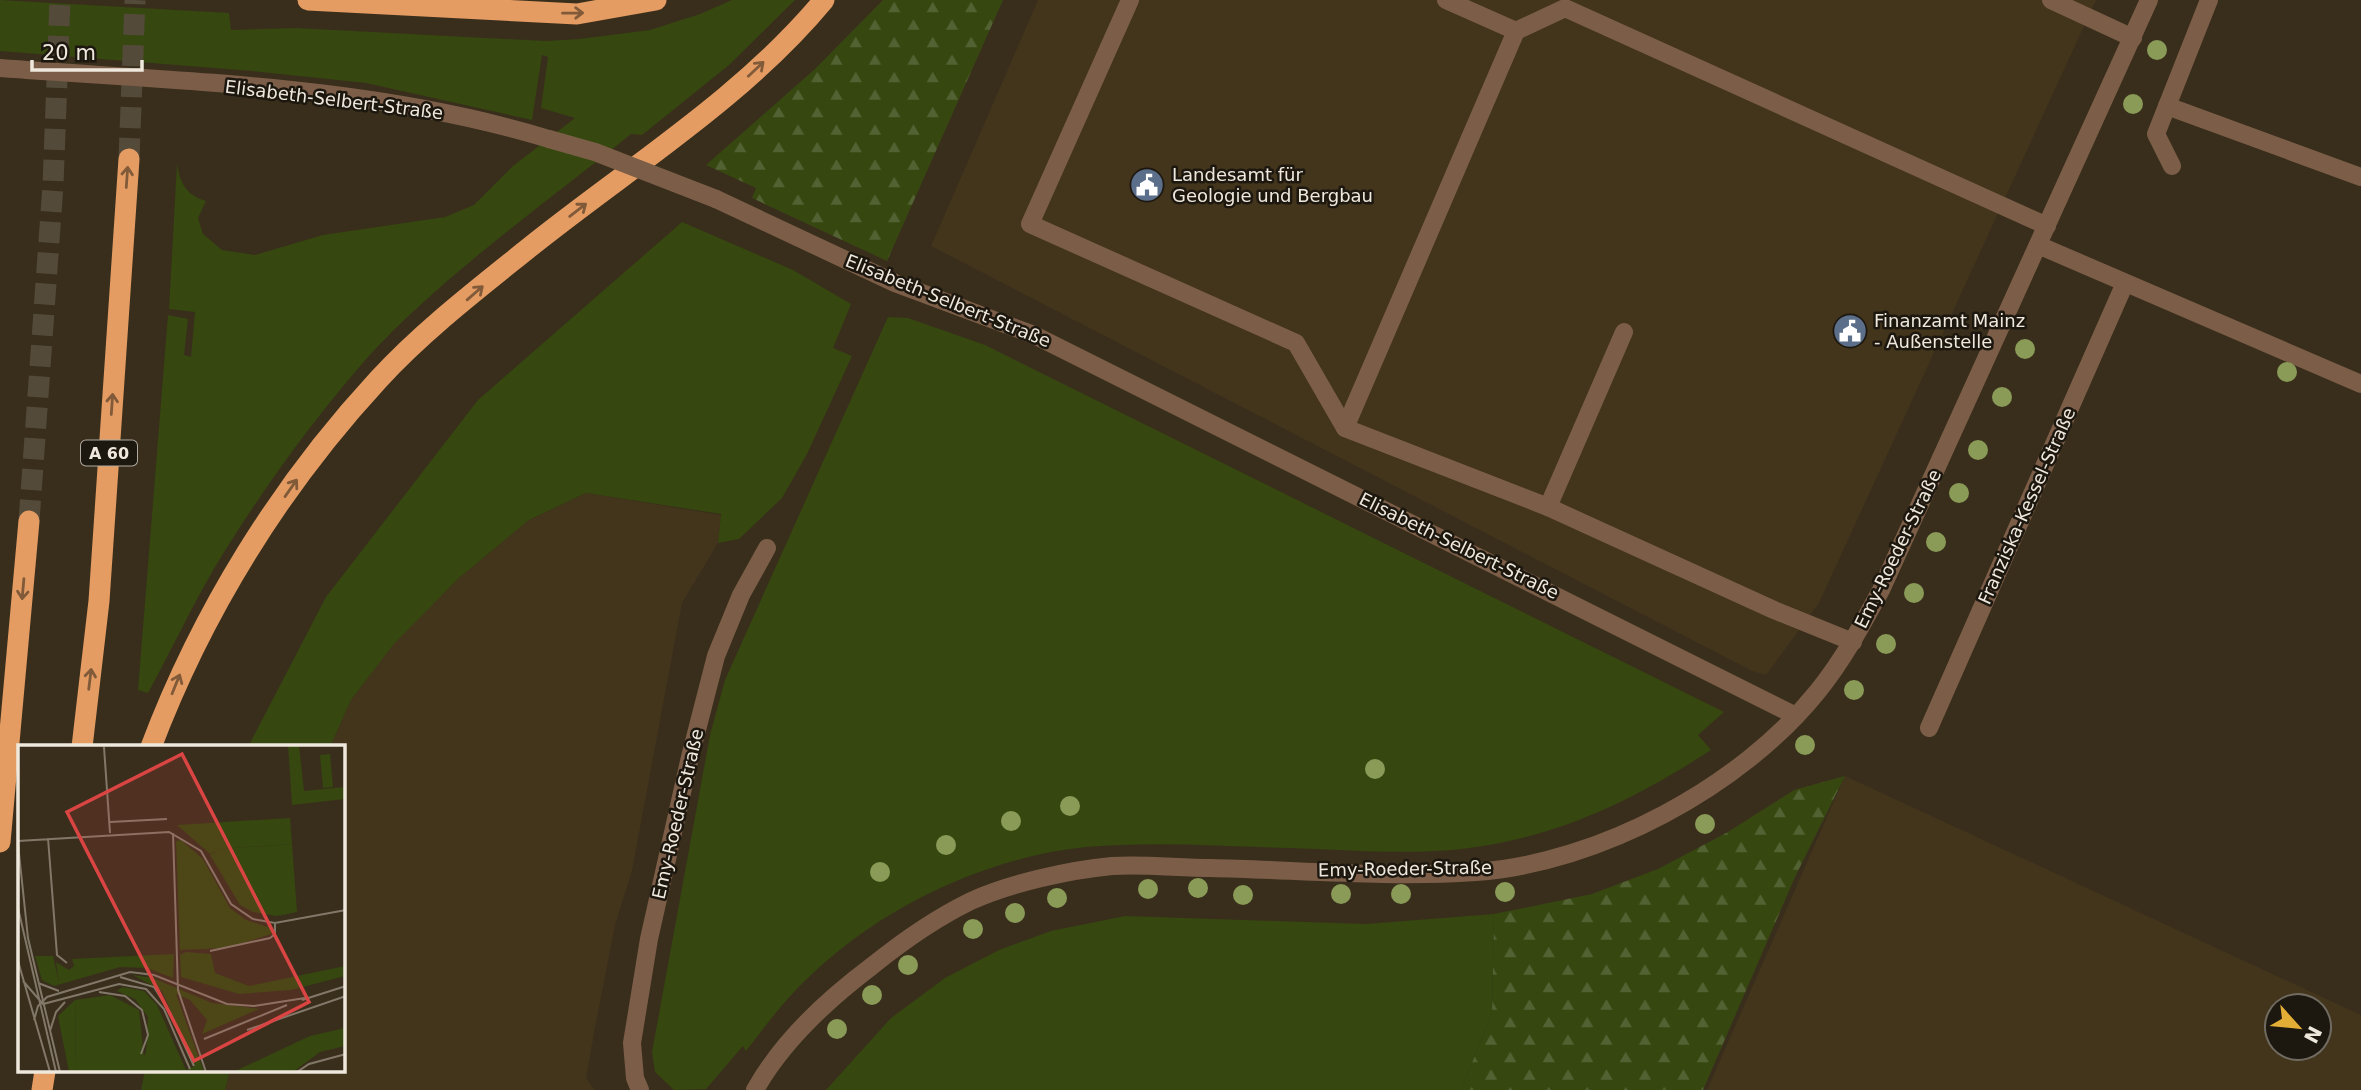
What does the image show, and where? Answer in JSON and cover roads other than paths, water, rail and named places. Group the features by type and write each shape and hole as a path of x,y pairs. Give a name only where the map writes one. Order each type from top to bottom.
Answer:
{"highway":[{"path":"308,0 577,14 656,0"},
{"path":"152,745 183,668 253,542 341,422 380,378 524,252 740,84 802,26 824,0"},
{"name":"A 60","path":"82,745 99,601 129,159"},
{"path":"0,842 29,521"}],"street":[{"path":"1130,0 1030,225 1296,343 1345,428 1548,507 1774,610 1853,642"},
{"path":"1446,0 1516,31"},
{"path":"2050,0 2133,38"},
{"name":"Emy-Roeder-Straße","path":"755,1090 792,1039 838,992 909,936 973,900 1039,879 1112,866 1478,872 1558,857 1680,806 1716,784 1796,716 1819,691 1853,642 1881,590 2149,0"},
{"path":"2172,166 2156,134 2208,0"},
{"path":"1345,428 1516,31 1565,8 2047,226"},
{"name":"Elisabeth-Selbert-Straße","path":"0,68 291,90 425,108 595,152 716,199 895,283 1034,335 1744,687 1796,716"},
{"path":"2168,106 2361,177"},
{"path":"2038,245 2361,384"},
{"name":"Franziska-Kessel-Straße","path":"1929,728 2125,283"},
{"path":"1548,507 1624,332"},
{"name":"Emy-Roeder-Straße","path":"640,1090 635,1078 632,1043 649,939 690,757 716,656 741,595 767,548"}],"tunnel":[{"path":"29,521 53,185 60,0"},
{"path":"129,159 135,0"}],"place":[{"name":"Landesamt für Geologie und Bergbau","path":"1147,185"},
{"name":"Finanzamt Mainz - Außenstelle","path":"1850,331"}]}
